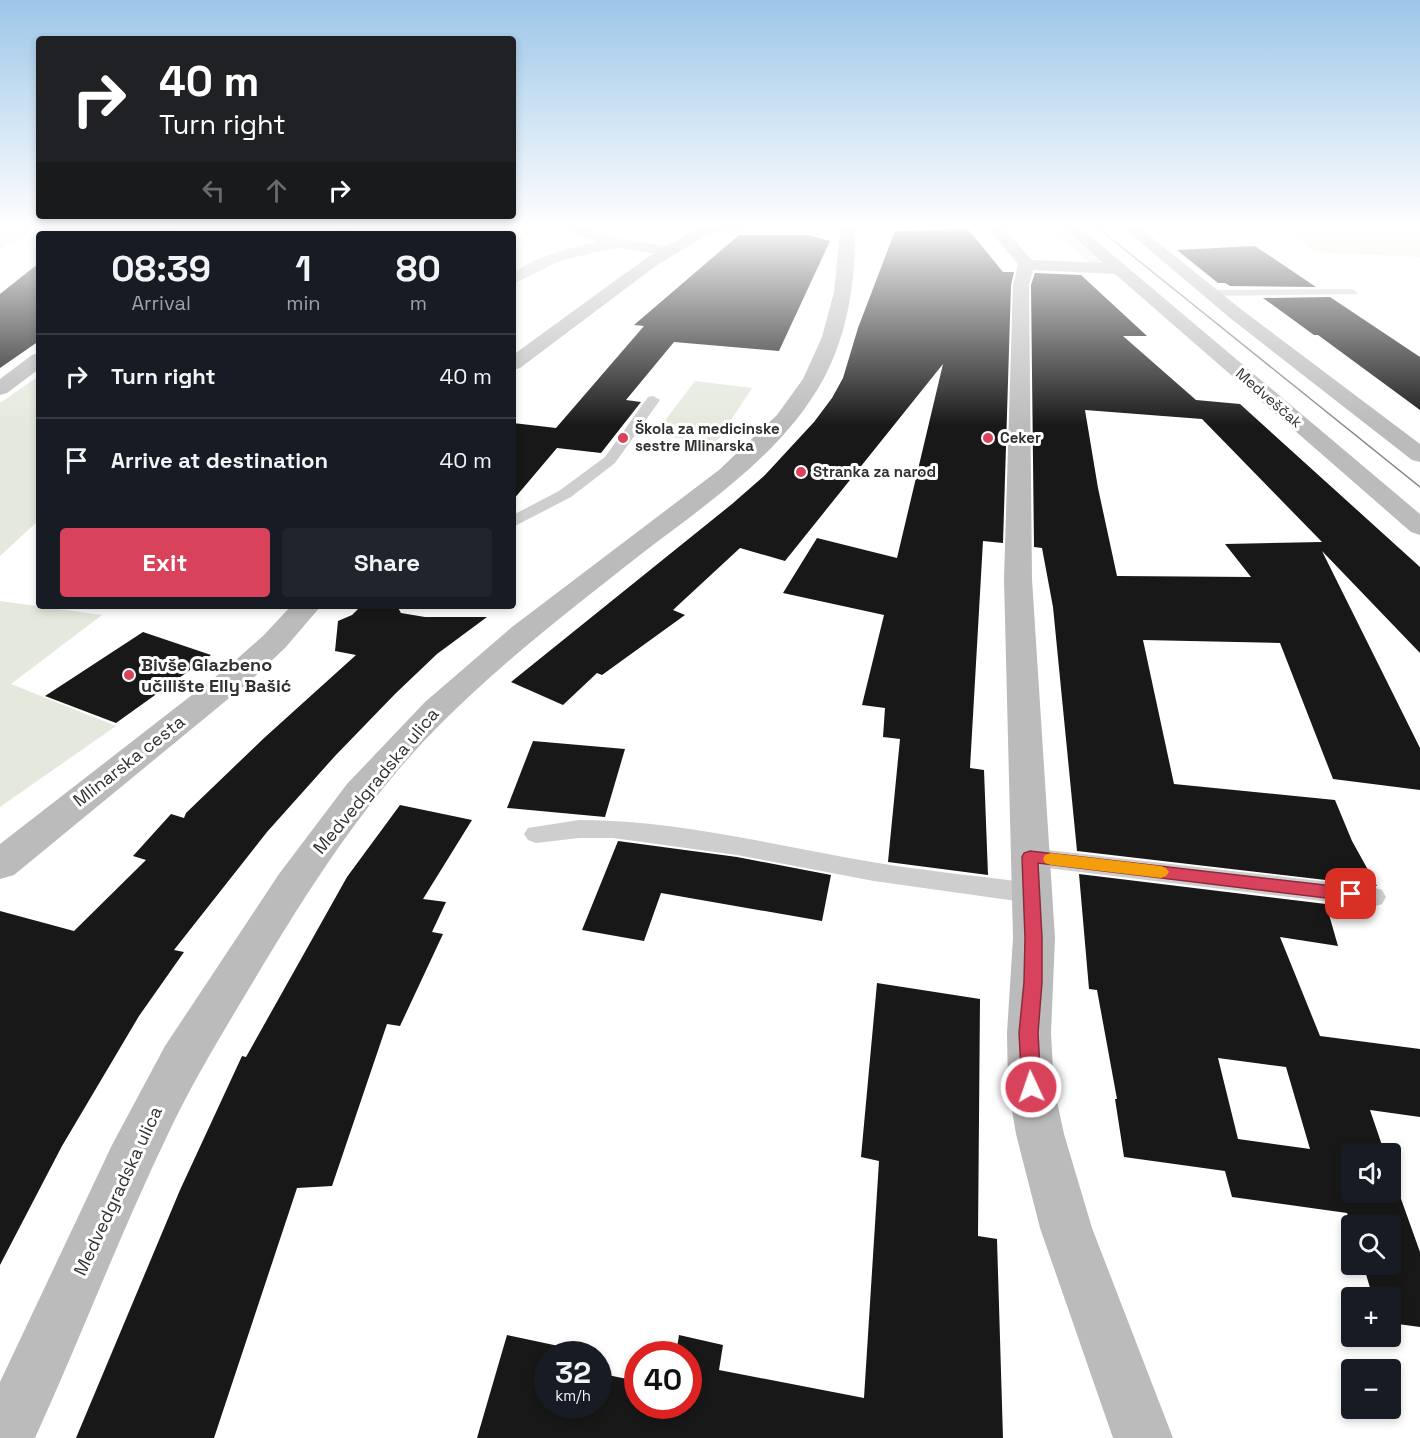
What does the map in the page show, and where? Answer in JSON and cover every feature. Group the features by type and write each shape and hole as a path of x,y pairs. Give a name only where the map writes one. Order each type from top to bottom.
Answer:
{"street":[{"path":"516,362 610,291"},
{"name":"Medvedgradska ulica","path":"4,1438 111,1203 175,1072 303,868 407,739 457,687 522,632 736,469 778,426 802,397 824,354 838,315 843,291"},
{"path":"1021,291 1018,579 1032,893 1033,982 1029,1033 1031,1087 1040,1134 1066,1227 1143,1438"},
{"name":"Medveščak","path":"1144,291 1420,527"},
{"path":"1210,293 1420,455"},
{"path":"0,389 36,361"},
{"name":"Mlinarska cesta","path":"0,865 44,827 228,684 280,639 305,609"}],"lane":[{"path":"1210,293 1352,292"},
{"path":"516,520 565,494 610,460 653,400"},
{"path":"536,834 579,829 613,829 736,846 874,872 1032,893"},
{"path":"1030,857 1373,897"}],"shaded area":[{"path":"36,378 36,523 0,556 0,403"},
{"path":"695,381 752,388 716,443 654,435"},
{"path":"0,601 36,606 36,609 58,609 102,615 11,684 116,726 0,807"}],"building":[{"path":"4,291 36,291 36,343 0,368 0,294"},
{"path":"674,291 807,291 779,351 674,342 626,400 641,402 601,453 557,448 516,496 516,423 556,428 644,326 634,325"},
{"path":"872,291 1011,291 1003,543 983,541 970,768 984,770 988,875 888,862 900,739 883,737 885,708 862,705 884,615 783,593 817,538 897,558 943,364 785,561 740,548 673,610 685,615 602,675 597,673 563,705 511,682 765,475 814,422 832,398 843,378"},
{"path":"1031,291 1098,291 1147,336 1123,336 1196,400 1240,404 1420,567 1420,653 1322,551 1420,748 1420,790 1333,779 1280,643 1143,640 1174,784 1335,800 1352,841 1377,886 1077,851 1053,607 1042,548 1034,547","holes":["1085,410 1202,419 1322,542 1225,544 1251,577 1117,576 1098,488"]},
{"path":"1330,297 1420,357 1420,410 1318,335 1314,335 1263,298"},
{"path":"358,609 399,609 401,613 425,617 487,617 437,654 335,756 267,832 174,950 184,952 139,1016 62,1146 0,1265 0,911 74,931 146,860 133,856 171,814 184,818 186,813 263,739 356,655 335,651 338,621 352,615"},
{"name":"Bivše Glazbeno učilište Elly Bašić","path":"143,632 211,655 116,723 45,696"},
{"path":"533,741 625,749 605,817 507,808"},
{"path":"400,805 472,820 423,899 446,902 432,932 443,934 400,1026 387,1024 332,1186 297,1188 214,1438 76,1438 180,1190 242,1056 246,1057 347,877"},
{"path":"618,841 737,857 831,875 822,921 661,893 644,941 582,930"},
{"path":"1079,874 1326,904 1338,946 1280,937 1320,1036 1420,1049 1420,1117 1370,1110 1381,1143 1341,1143 1341,1203 1401,1203 1401,1199 1420,1252 1420,1327 1401,1324 1401,1287 1370,1287 1366,1275 1401,1275 1401,1215 1348,1215 1347,1213 1232,1197 1225,1171 1124,1157 1115,1099 1117,1099 1097,990 1089,989","holes":["1218,1058 1286,1067 1310,1149 1238,1139"]},
{"path":"877,983 980,999 978,1236 997,1239 1003,1438 477,1438 507,1335 535,1341 534,1419 612,1419 612,1376 624,1378 624,1419 702,1419 702,1341 678,1341 679,1335 723,1345 719,1370 864,1398 879,1161 861,1157"}],"tram line":[{"path":"1176,291 1420,487"}],"slow traffic":[{"path":"1051,859 1161,872"}],"place":[{"name":"Škola za medicinske sestre Mlinarska","path":"623,438"},
{"name":"Ceker","path":"988,438"},
{"name":"Stranka za narod","path":"801,472"},
{"name":"Bivše Glazbeno učilište Elly Bašić","path":"129,675"}],"route":[{"path":"1031,1087 1029,1033 1034,938 1030,857 1351,894"}]}
